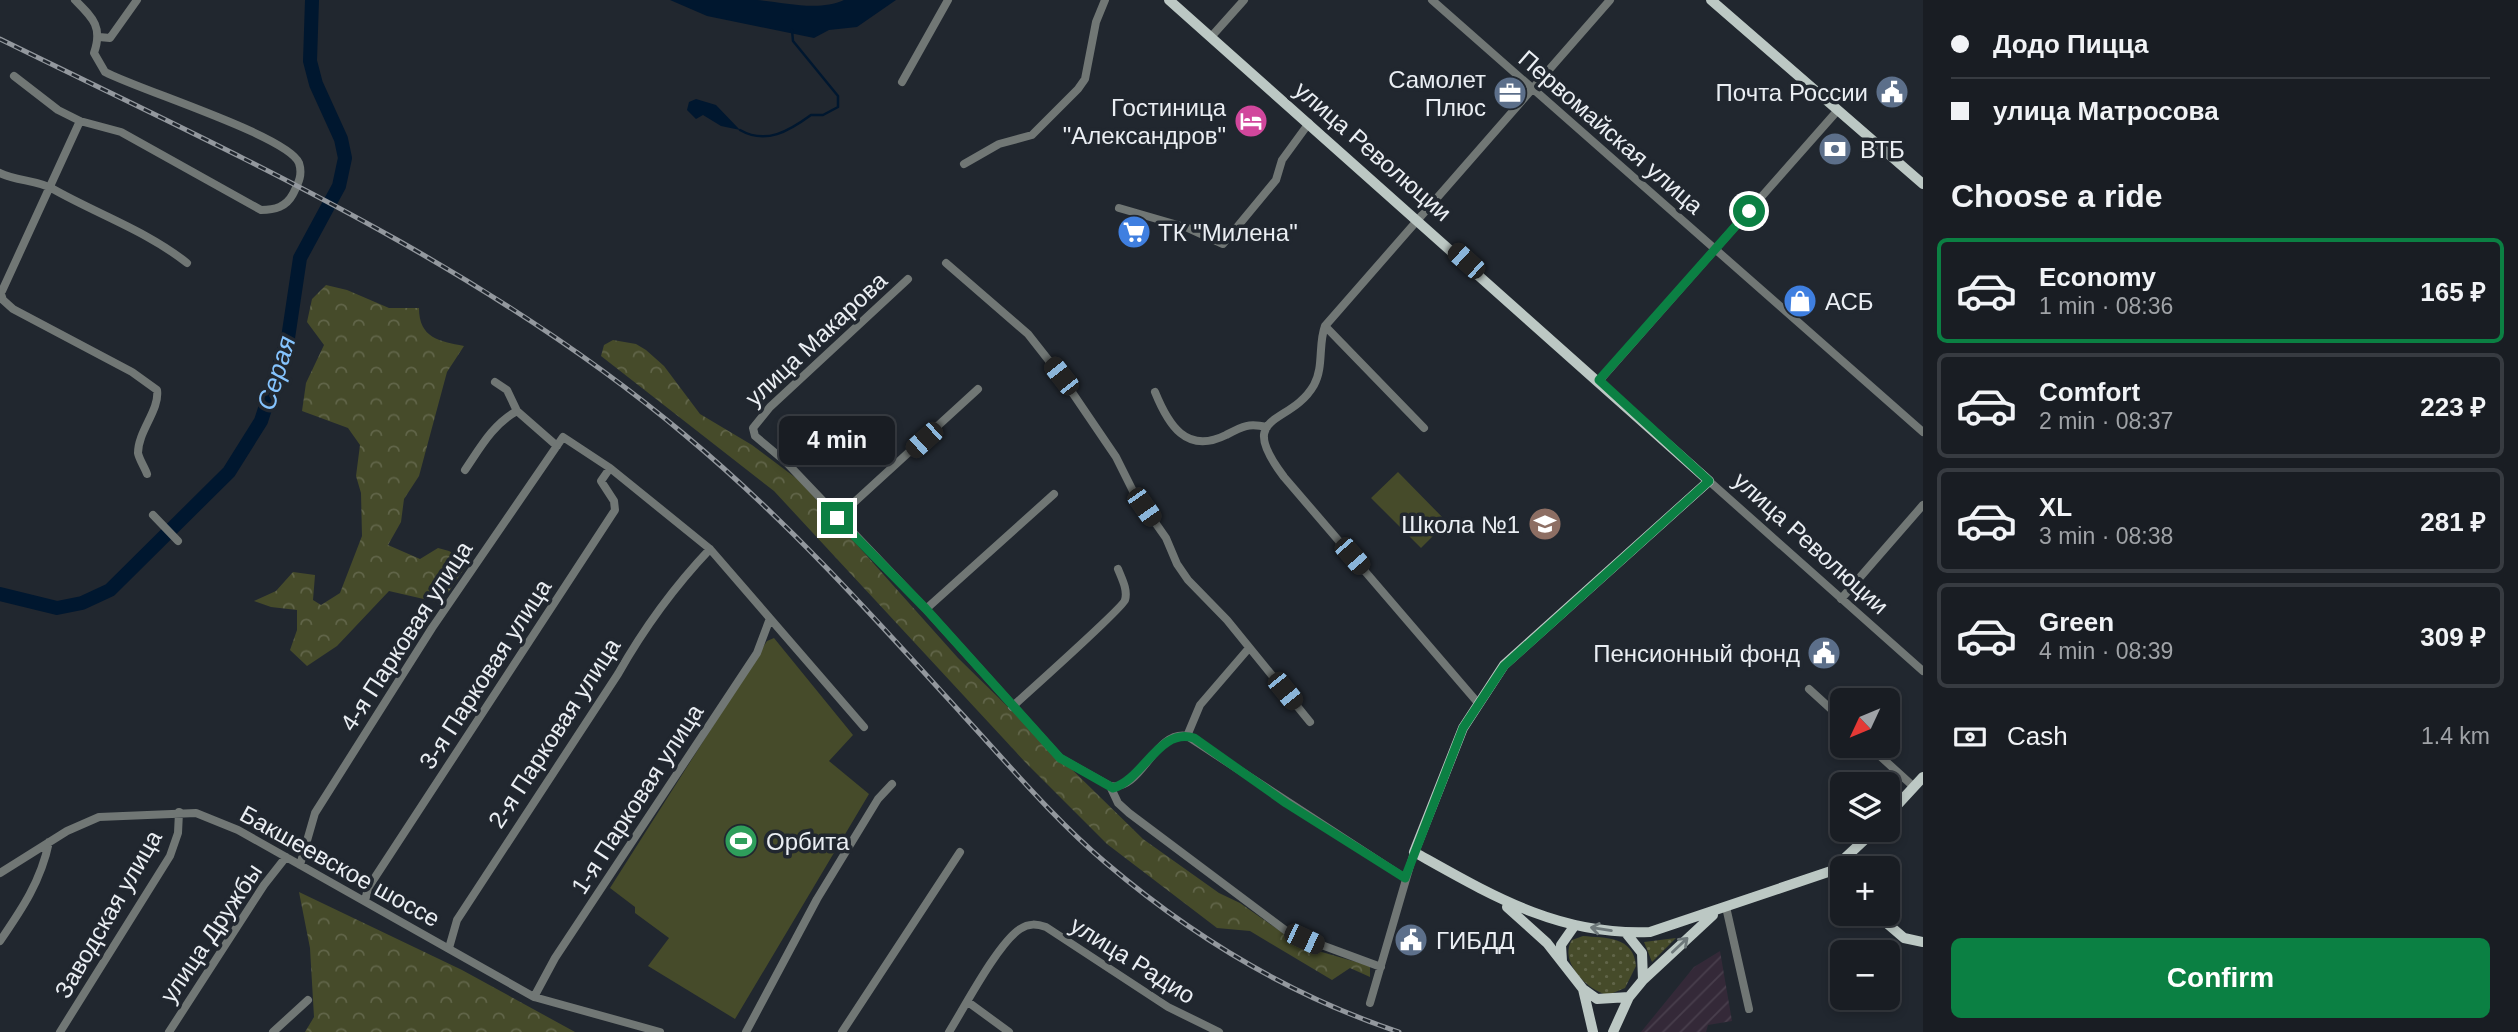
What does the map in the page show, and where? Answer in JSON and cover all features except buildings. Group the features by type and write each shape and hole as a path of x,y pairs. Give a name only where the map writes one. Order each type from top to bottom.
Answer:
{"main road":[{"name":"улица Революции","path":"1168,0 1420,220 1709,481"},
{"path":"1711,0 1923,184"},
{"path":"1709,481 1521,647 1478,703 1463,728 1414,852 1493,896 1554,921 1626,933 1674,926 1830,872"},
{"path":"1900,802 1923,777"},
{"path":"1848,856 1862,842"},
{"path":"1493,896 1530,925 1583,989 1597,999 1629,997"},
{"path":"1613,1032 1629,997 1643,979 1721,909"},
{"path":"1562,961 1561,945 1575,925"},
{"path":"1890,926 1904,938 1923,942"},
{"path":"1626,933 1642,953 1643,979"},
{"path":"1583,989 1592,1032"}],"street":[{"path":"14,76 58,110 80,121 121,132 261,210 272,210 290,200 300,173 298,162 287,150 258,135 105,72 94,52 99,37 98,24 75,0"},
{"path":"99,37 110,38 117,32 137,0"},
{"path":"902,82 948,0"},
{"path":"964,164 999,144 1032,135 1078,89 1085,79 1096,22 1105,0"},
{"path":"1211,37 1244,0"},
{"name":"Первомайская улица","path":"1432,0 1923,432"},
{"path":"1478,703 1284,477 1267,455 1263,439 1267,427 1314,385 1325,326 1610,0"},
{"path":"1599,380 1838,110"},
{"path":"80,121 51,187 31,221 1,291 3,300 13,309 132,372 157,390 158,397 145,424 138,454 147,474"},
{"path":"1119,208 1188,228 1223,244 1276,180 1282,160 1308,123"},
{"path":"0,173 51,187 111,220 159,241 187,262"},
{"path":"946,263 1028,334 1116,457 1133,491 1166,538 1177,564 1310,722"},
{"name":"улица Макарова","path":"837,518 786,462 755,436 752,428 770,407 908,279"},
{"path":"1325,326 1424,428"},
{"path":"495,382 508,390 517,411 557,446"},
{"path":"978,389 837,518 926,609 1060,758 1110,786 1118,803 1129,813 1289,933 1381,967"},
{"path":"1155,392 1166,421 1191,439 1210,441 1250,423 1267,427"},
{"path":"465,470 488,436 517,411"},
{"name":"4-я Парковая улица","path":"300,865 315,813 432,628 563,437 610,468"},
{"path":"610,468 710,549 769,621 864,727"},
{"name":"3-я Парковая улица","path":"365,901 369,888 615,510 614,501 601,481 610,468"},
{"name":"улица Революции","path":"1709,481 1923,671"},
{"path":"926,609 1054,494"},
{"path":"1841,599 1923,505"},
{"path":"153,514 178,541"},
{"name":"2-я Парковая улица","path":"449,948 457,920 618,674 639,636 660,605 710,549"},
{"path":"1012,707 1104,621 1121,609 1126,599 1125,585 1118,569"},
{"name":"1-я Парковая улица","path":"534,997 555,958 757,653 769,621"},
{"path":"1187,736 1200,705 1249,648"},
{"path":"1810,689 1830,708"},
{"path":"1110,786 1125,784 1171,738 1187,736 1405,878"},
{"path":"1882,758 1914,787"},
{"path":"746,1032 817,899 878,799 892,784"},
{"name":"Бакшеевское шоссе","path":"0,873 49,842 99,817 179,812 213,818 534,997 660,1032"},
{"name":"Заводская улица","path":"60,1032 170,856 178,833 179,812"},
{"path":"0,941 28,900 43,869 49,842"},
{"path":"842,1032 960,852"},
{"path":"1370,1003 1414,852"},
{"name":"улица Дружбы","path":"169,1032 264,885 286,857"},
{"path":"1721,909 1749,1009"},
{"name":"улица Радио","path":"968,1002 1006,944 1027,925 1046,927 1168,1007 1219,1032"},
{"path":"274,1032 308,1000"},
{"path":"948,1032 968,1002 1009,1032"}],"shaded area":[{"path":"1720,951 1732,1021 1708,1025 1706,1032 1641,1032 1694,967"}],"green space":[{"path":"326,285 347,290 389,308 419,308 420,318 427,332 439,340 464,346 447,372 419,476 404,499 401,522 388,545 420,559 438,548 449,551 468,563 441,603 389,591 337,646 307,666 290,650 297,630 297,610 271,607 254,601 276,591 293,572 315,575 313,600 321,605 340,593 362,536 361,493 356,476 360,445 348,428 302,411 306,383 324,345 307,322 312,299"},
{"path":"613,340 636,344 646,350 664,366 700,414 752,445 800,481 958,658 1143,839 1219,893 1240,903 1280,931 1289,933 1308,948 1370,966 1370,977 1350,968 1332,980 1250,931 1217,928 1107,844 1026,763 774,491 601,356 604,345"},
{"path":"1398,472 1447,522 1421,548 1371,498"},
{"name":"Орбита","path":"774,638 853,735 829,761 869,794 735,1019 648,966 669,938 635,913 635,907 610,888 767,641"},
{"path":"299,892 462,970 575,1032 305,1032 314,1017 310,948"},
{"path":"1583,936 1617,940 1630,949 1636,966 1625,988 1608,995 1592,988 1577,974 1569,957 1569,948 1572,940"},
{"path":"1676,938 1652,962 1644,942"}],"water":[{"path":"670,0 757,0 812,6 844,0 896,0 857,27 829,30 814,38 707,16"},
{"path":"696,99 716,105 740,130 721,126 703,115 696,119 687,110 689,102"}],"waterway":[{"name":"Серая","path":"0,594 57,608 82,603 110,590 229,472 261,421 288,338 300,258 339,186 345,158 341,139 316,84 310,61 312,0"},
{"path":"740,130 759,136 777,134 811,115 823,115 838,107 838,96 793,41 792,30"}],"railway":[{"path":"0,39 267,170 354,216 525,317 607,374 685,435 794,534 1050,810 1106,863 1173,916 1245,962 1320,1001 1399,1032"}],"place":[{"name":"Почта России","path":"1892,92"},
{"name":"Самолет Плюс","path":"1510,93"},
{"name":"Гостиница \"Александров\"","path":"1251,121"},
{"name":"ВТБ","path":"1835,149"},
{"name":"ТК \"Милена\"","path":"1134,232"},
{"name":"АСБ","path":"1800,301"},
{"name":"Школа №1","path":"1545,524"},
{"name":"Пенсионный фонд","path":"1824,653"},
{"name":"Орбита","path":"741,841"},
{"name":"ГИБДД","path":"1411,940"}],"route":[{"path":"837,518 926,609 1060,758 1113,788 1125,784 1171,738 1183,734 1194,738 1286,803 1405,878 1463,728 1504,666 1552,619 1709,481 1599,380 1749,211"}]}
